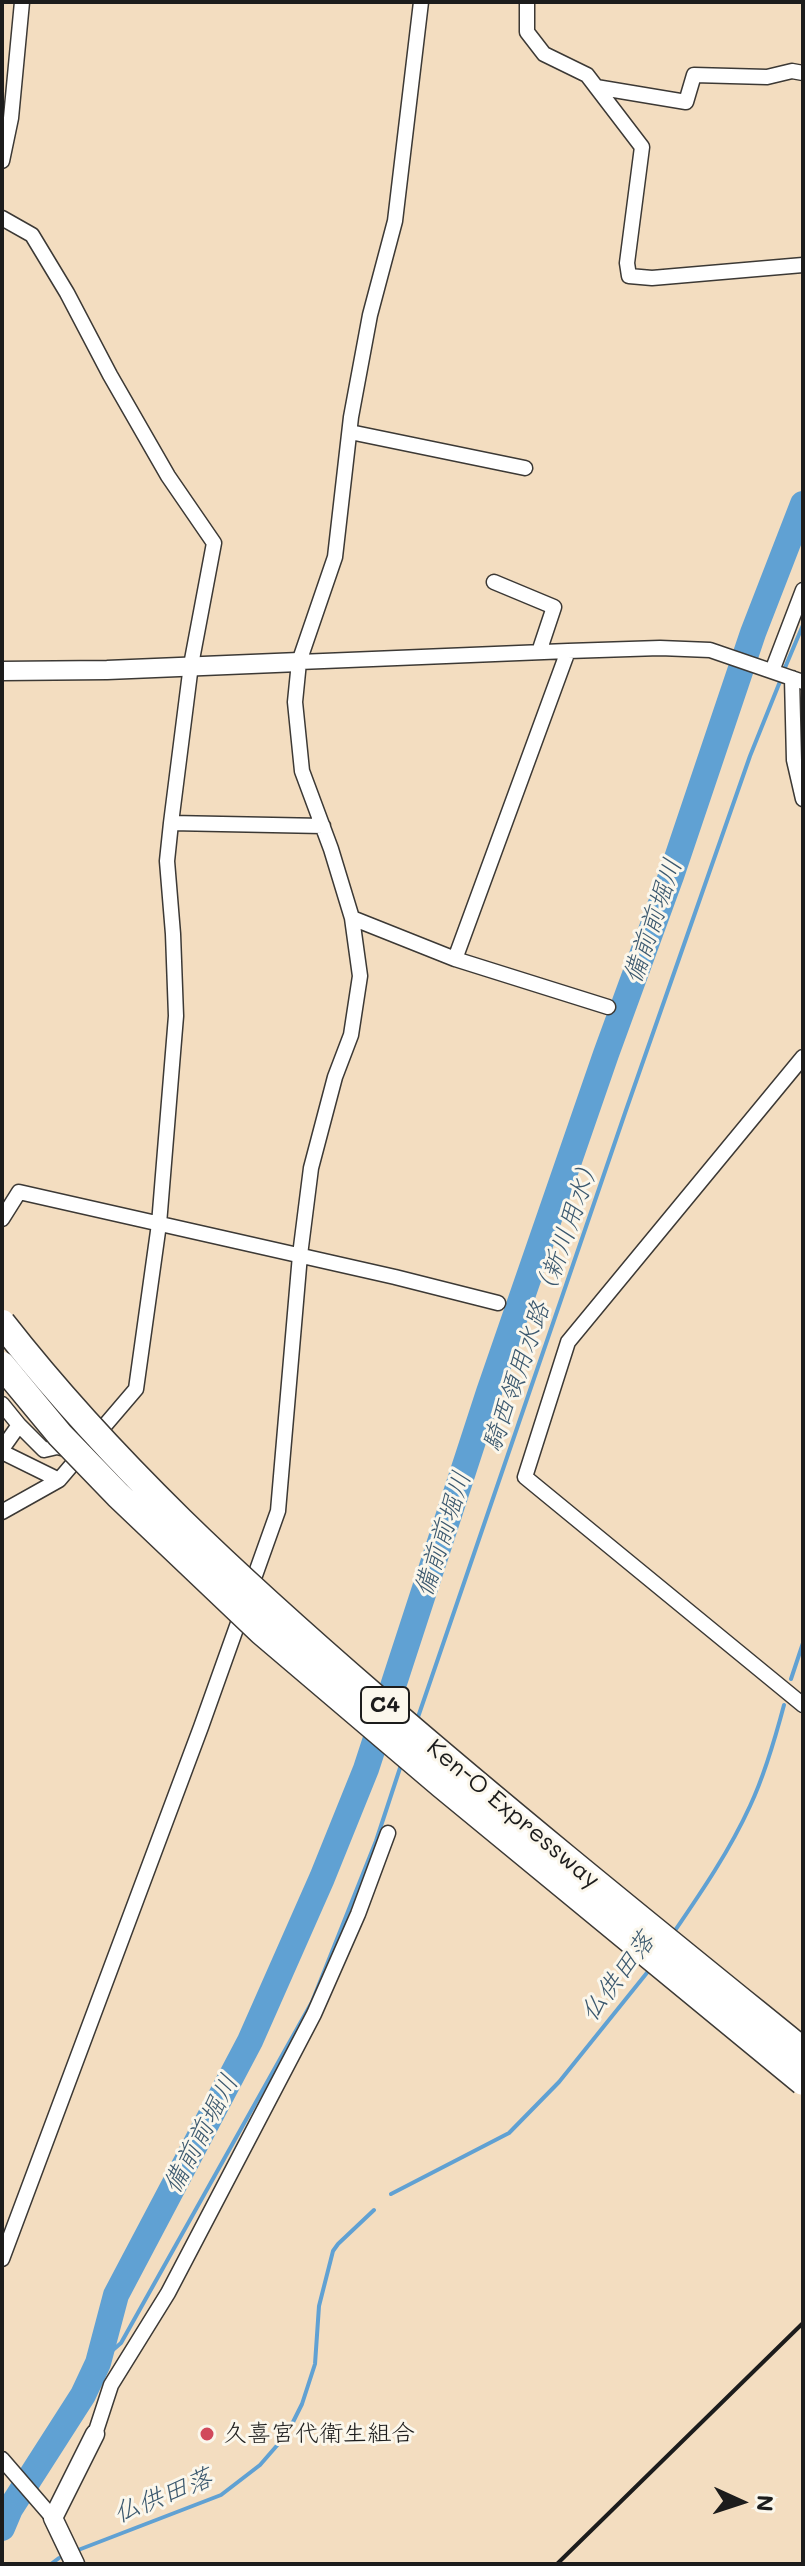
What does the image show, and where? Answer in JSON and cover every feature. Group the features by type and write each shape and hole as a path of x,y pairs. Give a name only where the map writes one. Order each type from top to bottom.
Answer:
{"highway":[{"name":"Ken-O Expressway","path":"2,1323 136,1479 270,1607 508,1811 803,2051"},
{"name":"Ken-O Expressway","path":"2,1365 60,1435 118,1495 262,1632 442,1785 803,2082"}],"street":[{"path":"2,161 11,118 22,2"},
{"path":"2,2259 201,1727 278,1511 300,1255 311,1168 335,1077 351,1035 360,976 352,918 302,771 295,702 299,662 335,557 350,432 370,315 395,221 421,2"},
{"path":"527,2 527,32 544,54 587,75 642,147 627,263 629,276 652,278 803,265"},
{"path":"2,43 16,55"},
{"path":"596,87 686,102 694,75 767,77 792,71 803,73"},
{"path":"2,218 32,235 168,476 214,543 191,665 167,861 176,1016 159,1224 136,1389 59,1480 2,1512"},
{"path":"350,432 525,468"},
{"path":"494,582 554,607 539,652"},
{"path":"772,671 803,590"},
{"path":"2,671 107,670 660,648 710,650 798,680 794,760 803,799"},
{"path":"455,959 568,651"},
{"path":"171,823 323,826"},
{"path":"352,918 455,959 608,1007"},
{"path":"803,1057 568,1342 525,1477 803,1705"},
{"path":"2,1219 19,1192 498,1303"},
{"path":"2,1404 44,1450 57,1447 82,1453"},
{"path":"19,1425 2,1450 59,1480"},
{"path":"53,2518 95,2434 111,2385 168,2293 314,2014 358,1914 388,1833"},
{"path":"4,2461 53,2518 75,2564"}],"waterway":[{"name":"備前前堀川","path":"2,2528 10,2509 83,2395 98,2363 116,2295 250,2041 366,1769 489,1392 753,633 803,504"},
{"name":"騎西領用水路（新川用水）","path":"784,670 803,625"},
{"name":"騎西領用水路（新川用水）","path":"417,1720 625,1113 750,756 781,679"},
{"name":"仏供田落","path":"791,1679 803,1643"},
{"name":"仏供田落","path":"672,1935 742,1823 765,1769 784,1705"},
{"name":"騎西領用水路（新川用水）","path":"98,2363 121,2343 312,2002 376,1841 402,1762"},
{"name":"仏供田落","path":"391,2194 509,2133 559,2082 650,1969"},
{"name":"仏供田落","path":"73,2552 221,2495 260,2465 287,2434 302,2404 315,2364 319,2306 333,2251 374,2210"},
{"name":"仏供田落","path":"51,2564 59,2558"}],"railway":[{"path":"557,2564 803,2323"}],"place":[{"name":"久喜宮代衛生組合","path":"207,2434"}]}
